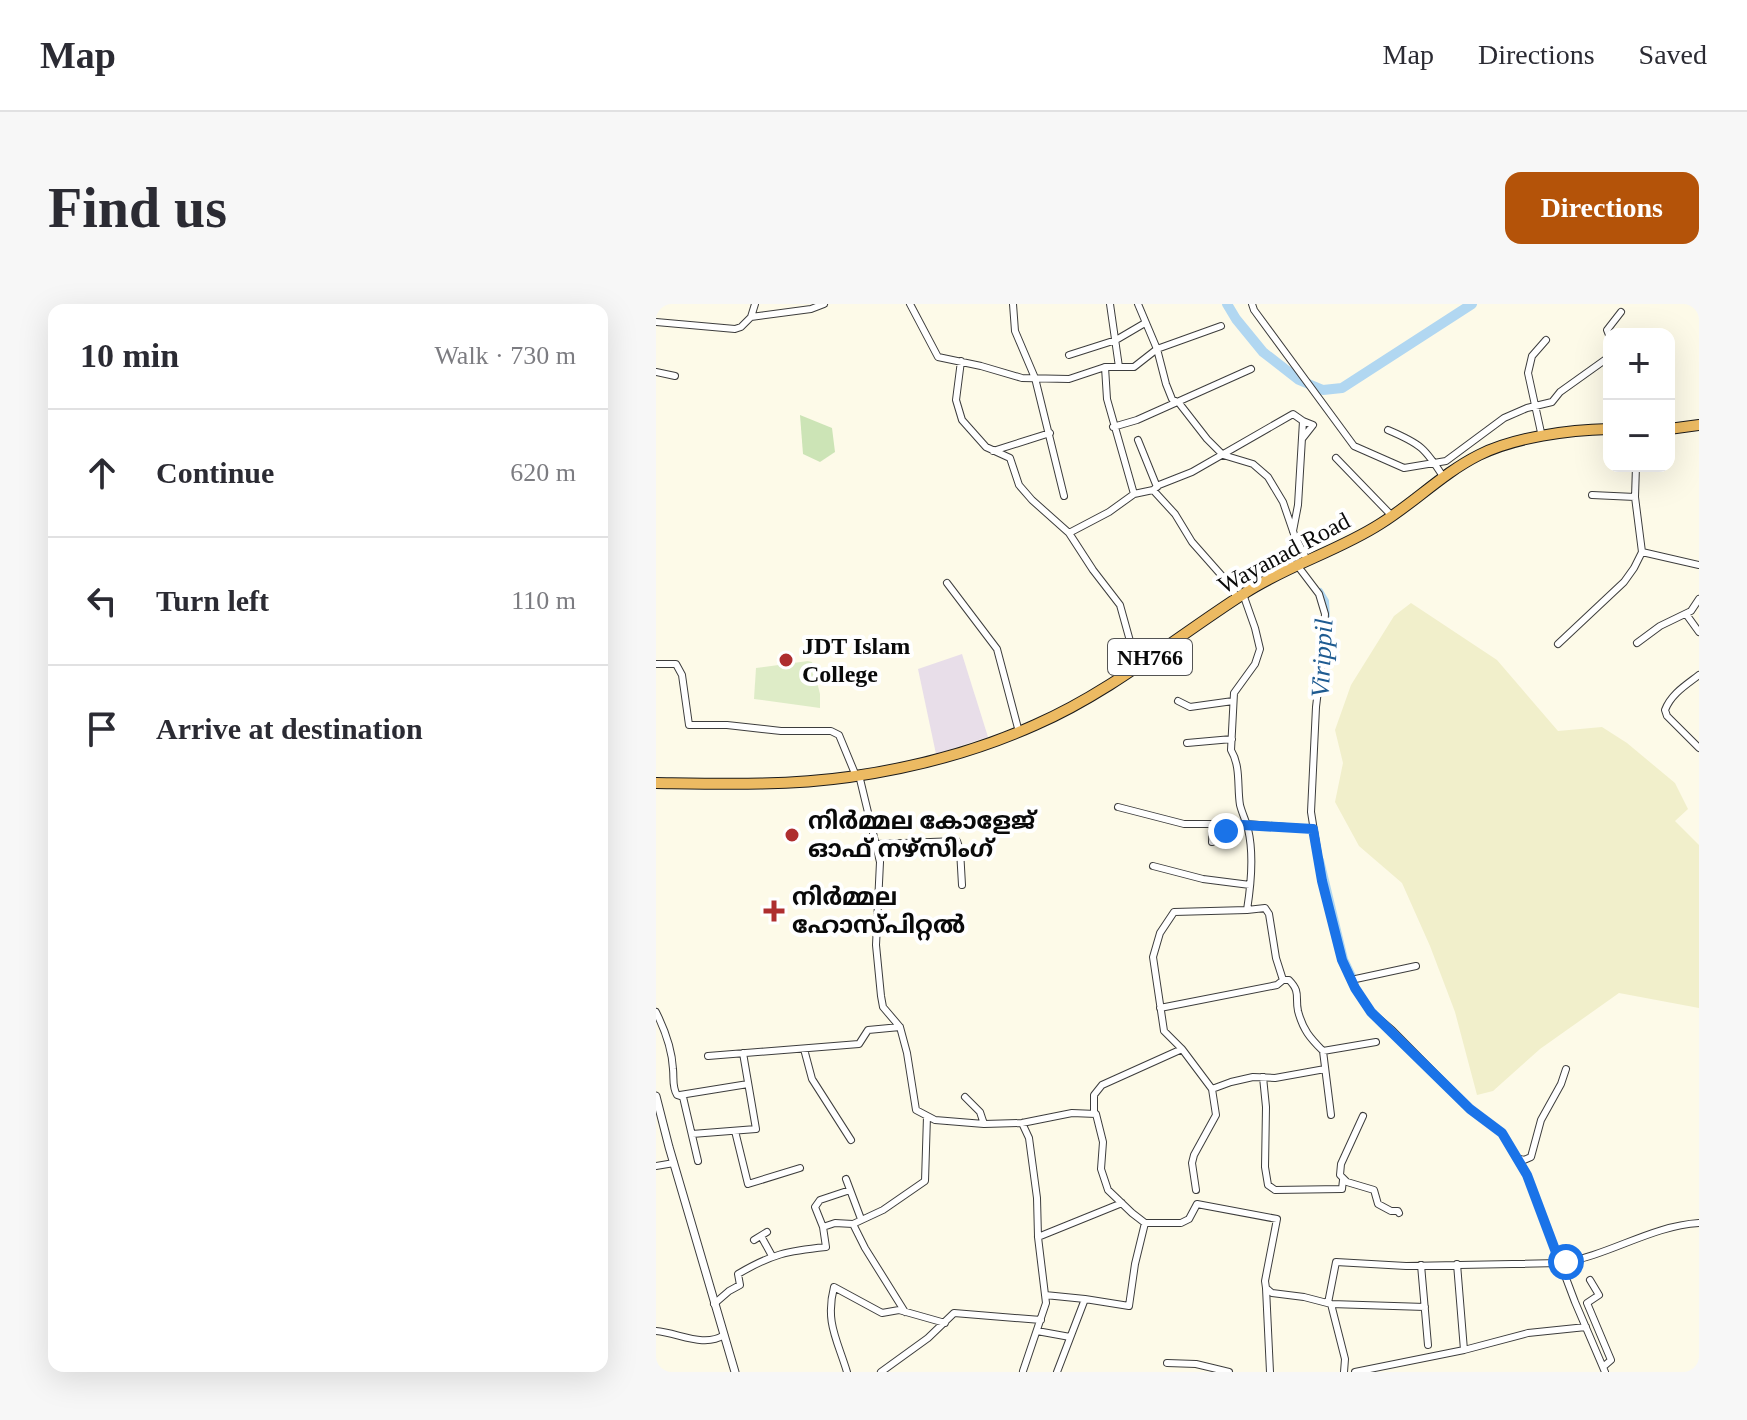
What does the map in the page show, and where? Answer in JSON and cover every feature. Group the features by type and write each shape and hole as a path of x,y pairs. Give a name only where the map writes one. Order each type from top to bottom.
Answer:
{"highway":[{"path":"1675,428 1699,425"},
{"name":"Wayanad Road","path":"656,783 798,782 858,776 959,753 1019,732 1074,705 1240,596 1392,516 1479,455 1542,437 1603,429"}],"street":[{"path":"656,322 735,329 751,317 755,304"},
{"path":"751,317 811,309 824,304"},
{"path":"910,304 938,357 1022,378 1069,379 1105,367 1134,367 1157,349 1221,326"},
{"path":"1013,304 1015,331 1035,378 1064,496"},
{"path":"1110,304 1119,367"},
{"path":"1138,304 1175,402 1223,455 1253,464 1268,477 1283,502 1302,563 1323,601 1325,614 1314,729 1311,812 1322,881 1342,960 1351,980 1371,1012 1470,1109 1502,1133 1527,1175 1604,1369 1611,1360 1587,1303 1599,1295 1590,1280"},
{"path":"1252,304 1354,446 1404,468 1446,461 1504,418 1552,402 1560,392 1603,361"},
{"path":"1609,328 1621,312"},
{"path":"1069,355 1116,340 1145,323"},
{"path":"1542,437 1528,373 1532,356 1546,340"},
{"path":"961,361 956,400 962,420 986,447 1010,458 1019,485 1069,533 1120,605 1130,641 1146,660"},
{"path":"1105,367 1113,427 1134,494"},
{"path":"1113,427 1137,420 1251,369"},
{"path":"656,372 675,376"},
{"path":"1069,533 1109,512 1134,494 1192,472 1293,414 1303,421 1298,505 1293,531"},
{"path":"1388,430 1416,442 1427,452 1444,478"},
{"path":"993,451 1050,433"},
{"path":"1138,440 1155,488 1192,542 1240,596 1255,628 1260,649 1255,664 1236,687 1233,701 1231,750 1235,756 1251,860 1247,910"},
{"path":"1336,458 1392,516"},
{"path":"1558,644 1624,582 1642,552 1635,497 1636,472"},
{"path":"1592,495 1635,497"},
{"path":"1642,552 1699,565"},
{"path":"947,583 997,649 1019,732"},
{"path":"1637,643 1660,626 1691,611 1699,599"},
{"path":"1686,614 1699,632"},
{"path":"656,664 676,664 682,675 689,725 831,731 839,735 858,776 877,844 880,862 876,945 881,996 883,1007 900,1027 916,1110 935,1120 984,1124 1022,1123 1072,1113 1094,1114"},
{"path":"1699,675 1678,691 1665,710 1667,716 1699,748"},
{"path":"1178,701 1190,707 1233,701"},
{"path":"1187,743 1232,739"},
{"path":"1118,807 1184,824 1213,824 1226,828 1246,824 1313,829"},
{"path":"1212,842 1213,824"},
{"path":"877,844 957,841 962,885"},
{"path":"1153,866 1203,879 1250,885"},
{"path":"1196,1190 1192,1163 1194,1155 1216,1115 1212,1089 1164,1031 1153,957 1160,933 1174,912 1265,908 1269,914 1283,980"},
{"path":"1351,980 1416,966"},
{"path":"1160,1008 1289,980 1297,990 1298,1008 1306,1031 1311,1041 1323,1051 1331,1115"},
{"path":"656,1012 668,1040 674,1092 683,1097 698,1161"},
{"path":"708,1056 859,1044 868,1030 900,1027"},
{"path":"1323,1051 1376,1042"},
{"path":"804,1049 812,1079 851,1140"},
{"path":"1182,1049 1102,1085 1094,1095 1094,1114 1103,1142 1101,1169 1108,1190 1145,1223 1181,1223 1189,1219 1197,1204 1277,1219 1265,1281 1270,1372"},
{"path":"692,1134 756,1129 743,1053"},
{"path":"1212,1089 1253,1077 1275,1078 1325,1069"},
{"path":"1517,1158 1524,1160 1531,1157 1541,1120 1566,1069"},
{"path":"1263,1077 1265,1167 1268,1185 1275,1190 1342,1189 1341,1164 1363,1116"},
{"path":"677,1095 748,1084"},
{"path":"656,1096 735,1372"},
{"path":"965,1097 980,1112 984,1124"},
{"path":"823,1227 835,1223 853,1224 883,1210 925,1181 927,1116"},
{"path":"1022,1123 1029,1138 1046,1303 1023,1371"},
{"path":"735,1131 748,1184 800,1168"},
{"path":"656,1166 674,1163"},
{"path":"846,1179 861,1219"},
{"path":"1343,1180 1374,1190 1378,1204 1399,1213"},
{"path":"714,1304 740,1285 738,1274 772,1256 787,1251 826,1247 823,1227 815,1207 820,1200 850,1190"},
{"path":"1038,1237 1122,1203"},
{"path":"1045,1295 1129,1306 1145,1223"},
{"path":"1344,1372 1345,1359 1330,1303 1336,1262 1421,1265 1560,1263 1663,1228 1699,1223"},
{"path":"853,1224 905,1312"},
{"path":"761,1236 772,1256"},
{"path":"1457,1264 1464,1350"},
{"path":"1421,1265 1428,1345"},
{"path":"847,1372 830,1325 830,1302 834,1287 882,1313 899,1310 945,1323"},
{"path":"1266,1288 1282,1296 1330,1303 1425,1307"},
{"path":"1057,1372 1085,1299"},
{"path":"881,1372 892,1369 954,1313 1041,1320"},
{"path":"1355,1372 1464,1350 1528,1333 1586,1327"},
{"path":"656,1331 704,1341 716,1340 724,1335"},
{"path":"1037,1331 1070,1337"},
{"path":"1167,1363 1196,1364 1229,1372"}],"shaded area":[{"path":"1411,603 1497,660 1558,731 1602,727 1627,743 1675,783 1688,809 1675,821 1699,845 1699,1008 1619,993 1540,1049 1493,1091 1477,1095 1455,1012 1402,883 1359,846 1335,802 1343,763 1335,730 1351,685 1394,616"},
{"path":"962,654 988,737 936,754 918,669"}],"green space":[{"path":"800,415 832,428 835,452 820,462 803,454"},
{"path":"812,662 820,708 754,699 756,668"}],"waterway":[{"path":"1227,304 1263,352 1299,380 1323,390 1342,388 1472,304"},
{"path":"1293,537 1301,556"},
{"name":"Virippil","path":"1320,591 1326,601 1327,618"},
{"path":"1321,860 1345,959 1353,976"}],"place":[{"name":"JDT Islam College","path":"786,660"},
{"name":"നിർമ്മല കോളേജ് ഓഫ് നഴ്സിംഗ്","path":"792,835"},
{"name":"നിർമ്മല ഹോസ്പിറ്റൽ","path":"774,911"}],"route":[{"path":"1226,831 1226,824 1313,829 1322,881 1342,960 1355,988 1371,1012 1470,1109 1502,1133 1527,1175 1560,1263 1566,1262"}]}
